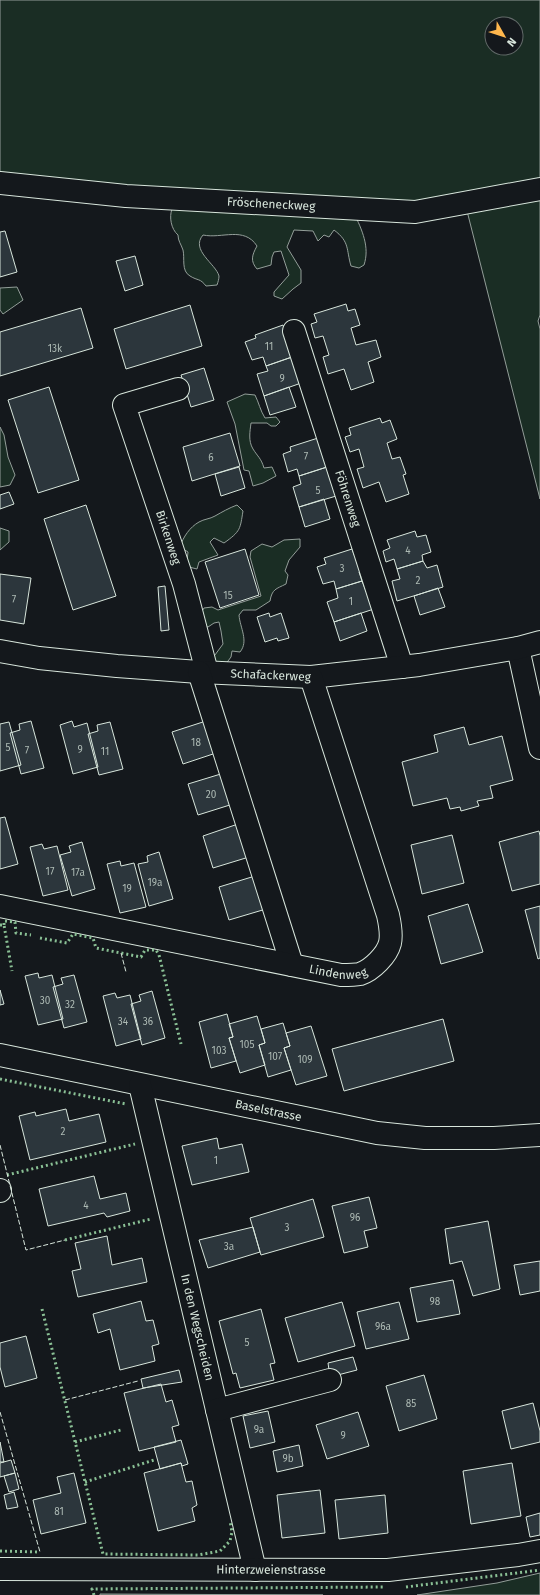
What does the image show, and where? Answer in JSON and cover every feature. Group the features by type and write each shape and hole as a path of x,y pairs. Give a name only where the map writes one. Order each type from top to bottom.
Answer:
{"street":[{"name":"Fröscheneckweg","path":"0,183 126,196 415,212 540,189"},
{"name":"Föhrenweg","path":"294,331 402,667"},
{"name":"Birkenweg","path":"178,389 124,405 184,584 203,672 292,965"},
{"name":"Schafackerweg","path":"0,651 39,658 203,672 311,677 402,667 518,648 540,642"},
{"path":"518,648 540,748"},
{"name":"Lindenweg","path":"0,906 341,975 360,974 374,965 390,944 391,929 388,915 311,677"},
{"name":"Baselstrasse","path":"0,1055 377,1133 425,1138 494,1138 540,1135"},
{"name":"In den Wegscheiden","path":"140,1085 255,1570"},
{"path":"217,1410 330,1380"},
{"name":"Hinterzweienstrasse","path":"0,1569 388,1570 518,1555 540,1550"}],"green space":[{"path":"0,0 540,0 540,315 538,321 540,329 540,499 465,203 415,212 0,183"},
{"path":"172,209 354,213 366,245 366,258 364,265 359,268 351,266 347,246 343,238 334,230 329,237 324,235 318,241 313,231 294,230 287,247 301,270 301,283 282,299 274,296 274,292 289,275 281,251 274,252 271,265 257,269 252,258 257,246 246,236 232,234 210,236 203,235 200,241 200,246 205,257 217,271 219,276 217,285 206,286 204,283 187,274 185,271 184,253 178,235 171,223"},
{"path":"17,287 23,300 3,314 0,310 0,288"},
{"path":"245,394 255,395 265,418 276,417 280,422 276,426 271,426 267,423 251,423 251,446 261,460 264,468 272,467 276,476 263,483 253,486 249,471 244,470 235,424 227,402"},
{"path":"0,427 4,435 8,457 15,475 10,485 0,487"},
{"path":"237,505 243,511 240,526 237,532 224,543 214,538 210,542 218,555 199,562 197,569 189,567 187,561 188,552 180,547 187,533 199,522"},
{"path":"0,528 9,531 9,542 0,550"},
{"path":"300,539 300,547 289,560 285,571 288,575 286,584 275,590 270,601 256,610 243,610 239,615 244,639 243,648 240,652 232,651 231,657 225,665 217,665 212,659 223,644 219,622 208,627 201,625 201,613 204,608 212,607 218,610 261,596 250,557 251,551 262,544 272,547 284,540"},
{"path":"540,1573 540,1595 417,1595 497,1583"},
{"path":"100,1594 323,1595 100,1595"}],"building":[{"path":"5,231 17,272 0,277 0,232"},
{"path":"135,256 143,285 125,291 116,261"},
{"path":"346,304 348,311 355,309 360,325 351,328 356,345 376,340 381,357 368,362 374,382 351,390 344,369 328,374 323,357 329,355 323,336 315,338 311,324 317,322 314,314"},
{"path":"190,305 202,346 126,369 114,329"},
{"path":"81,308 93,348 0,376 0,332"},
{"path":"283,325 292,357 266,366 263,357 252,360 245,342 256,338 255,335"},
{"path":"292,357 307,381 264,396 257,374 268,371 266,366"},
{"path":"204,368 214,400 191,407 181,375"},
{"path":"49,387 79,480 38,493 8,400"},
{"path":"289,387 296,407 270,415 264,396"},
{"path":"380,418 382,423 390,420 397,439 387,443 392,459 400,457 406,474 403,475 409,494 386,502 379,482 363,488 357,469 364,467 359,449 350,452 345,437 351,435 349,428"},
{"path":"230,433 240,466 192,481 183,447"},
{"path":"318,438 327,467 299,476 297,469 288,472 283,454 291,451 290,447"},
{"path":"239,467 245,488 221,496 215,474"},
{"path":"327,467 343,494 299,507 293,487 301,484 299,476"},
{"path":"9,492 14,504 0,509 0,495"},
{"path":"324,499 330,519 305,527 299,507"},
{"path":"86,505 116,596 73,610 44,519"},
{"path":"415,531 417,537 426,535 431,552 422,555 423,561 397,569 394,559 386,562 383,551 390,548 387,540"},
{"path":"245,549 259,595 220,608 205,562"},
{"path":"352,549 355,557 362,555 367,570 359,572 362,581 336,589 334,581 323,584 317,567 326,564 324,558"},
{"path":"423,561 427,568 437,565 443,587 397,601 392,581 400,579 397,569"},
{"path":"0,574 31,578 24,624 0,620"},
{"path":"362,581 368,596 373,594 377,608 334,622 327,602 338,598 336,589"},
{"path":"165,586 169,630 161,631 158,587"},
{"path":"438,588 445,607 420,615 414,596"},
{"path":"269,613 270,617 281,613 289,638 278,641 277,638 265,642 257,617"},
{"path":"361,613 367,631 340,641 334,622"},
{"path":"209,720 219,752 183,764 172,732"},
{"path":"31,721 44,768 21,774 10,733 20,730 19,724"},
{"path":"72,721 74,727 87,723 98,767 73,774 60,725"},
{"path":"9,722 21,765 0,771 0,724"},
{"path":"110,722 123,769 99,775 88,734 98,731 97,725"},
{"path":"464,727 469,745 502,736 513,780 490,786 493,798 477,801 479,806 461,811 460,807 450,809 447,798 413,806 402,762 438,752 434,735"},
{"path":"224,773 233,804 198,815 188,784"},
{"path":"5,817 18,864 0,869 0,818"},
{"path":"238,824 249,857 213,868 203,836"},
{"path":"539,831 540,884 512,891 499,842"},
{"path":"452,835 464,883 422,894 411,845"},
{"path":"82,842 95,889 72,896 60,855 71,852 69,846"},
{"path":"42,844 44,849 57,846 68,890 43,896 30,847"},
{"path":"159,852 173,899 149,906 138,864 148,862 147,856"},
{"path":"120,861 121,866 134,863 146,907 120,913 107,864"},
{"path":"255,876 266,909 229,920 219,887"},
{"path":"468,904 483,952 441,964 428,916"},
{"path":"540,906 540,958 538,959 525,910"},
{"path":"38,973 39,978 52,975 63,1019 38,1025 25,976"},
{"path":"74,975 87,1022 64,1028 53,987 63,984 61,978"},
{"path":"0,990 4,1004 0,1005"},
{"path":"152,991 165,1038 142,1045 131,1004 141,1001 139,995"},
{"path":"115,993 117,998 130,995 141,1039 116,1046 103,996"},
{"path":"227,1014 233,1037 229,1038 236,1061 211,1068 199,1022"},
{"path":"257,1016 265,1043 259,1045 265,1065 240,1073 229,1038 233,1037 229,1024"},
{"path":"443,1019 454,1061 344,1091 332,1049"},
{"path":"283,1023 290,1046 284,1048 291,1070 268,1077 259,1045 265,1043 261,1029"},
{"path":"311,1026 327,1076 296,1085 284,1048 290,1046 286,1033"},
{"path":"66,1109 69,1121 99,1114 106,1142 30,1160 19,1116 35,1112 36,1116"},
{"path":"217,1138 219,1149 242,1144 249,1172 192,1185 182,1146"},
{"path":"94,1176 100,1199 126,1193 130,1211 107,1217 104,1213 48,1226 39,1189"},
{"path":"369,1197 377,1228 364,1231 368,1247 344,1253 332,1206"},
{"path":"313,1199 324,1237 261,1255 250,1218"},
{"path":"488,1221 500,1289 473,1296 462,1261 450,1264 445,1229"},
{"path":"253,1227 260,1252 208,1268 199,1240"},
{"path":"107,1236 112,1265 142,1258 147,1282 78,1297 72,1271 81,1269 75,1243"},
{"path":"540,1261 540,1291 520,1295 514,1265"},
{"path":"453,1280 460,1314 417,1322 410,1288"},
{"path":"141,1301 146,1321 153,1320 159,1344 152,1346 155,1361 120,1370 110,1329 98,1333 93,1314"},
{"path":"342,1302 355,1346 298,1362 285,1318"},
{"path":"399,1302 409,1339 366,1349 357,1312"},
{"path":"261,1309 275,1363 270,1364 274,1380 240,1388 236,1373 233,1374 219,1321"},
{"path":"26,1336 37,1378 5,1387 0,1367 0,1343"},
{"path":"353,1357 357,1370 330,1377 328,1363"},
{"path":"179,1370 182,1382 143,1388 141,1379"},
{"path":"424,1375 437,1419 399,1431 386,1386"},
{"path":"161,1384 166,1402 172,1400 179,1425 172,1427 176,1442 139,1451 124,1393"},
{"path":"533,1403 540,1431 540,1442 511,1449 502,1411"},
{"path":"268,1411 275,1442 250,1448 243,1416"},
{"path":"358,1412 369,1446 327,1459 316,1425"},
{"path":"181,1440 188,1464 182,1466 181,1463 160,1469 154,1447"},
{"path":"0,1442 4,1462 0,1462"},
{"path":"299,1445 303,1466 277,1472 273,1451"},
{"path":"11,1460 15,1473 0,1477 0,1463"},
{"path":"181,1463 186,1482 192,1481 197,1505 192,1508 195,1521 158,1531 144,1473"},
{"path":"512,1463 521,1516 471,1524 463,1471"},
{"path":"15,1473 19,1489 9,1492 4,1476"},
{"path":"74,1473 86,1523 41,1534 33,1500 61,1493 57,1477"},
{"path":"320,1490 325,1533 282,1538 277,1495"},
{"path":"14,1492 18,1507 7,1509 4,1495"},
{"path":"385,1495 388,1533 339,1539 335,1500"},
{"path":"540,1513 540,1535 530,1537 526,1517"}],"hedge":[{"path":"4,925 4,921 15,922 16,933 31,935"},
{"path":"0,925 4,925 12,971"},
{"path":"40,938 67,943 73,934 93,938 96,948 141,957 145,950 156,950 159,955 181,1044"},
{"path":"0,1079 126,1104"},
{"path":"7,1175 135,1144"},
{"path":"65,1240 151,1219"},
{"path":"42,1309 103,1554 198,1555 220,1551 230,1541 232,1532 230,1521"},
{"path":"75,1442 121,1430"},
{"path":"85,1482 154,1460"},
{"path":"0,1551 40,1552"},
{"path":"406,1587 540,1570"},
{"path":"94,1595 92,1589 384,1587"}],"fence":[{"path":"121,953 126,972"},
{"path":"0,1145 26,1250 65,1240"},
{"path":"65,1400 138,1381"},
{"path":"0,1412 40,1552"}]}
